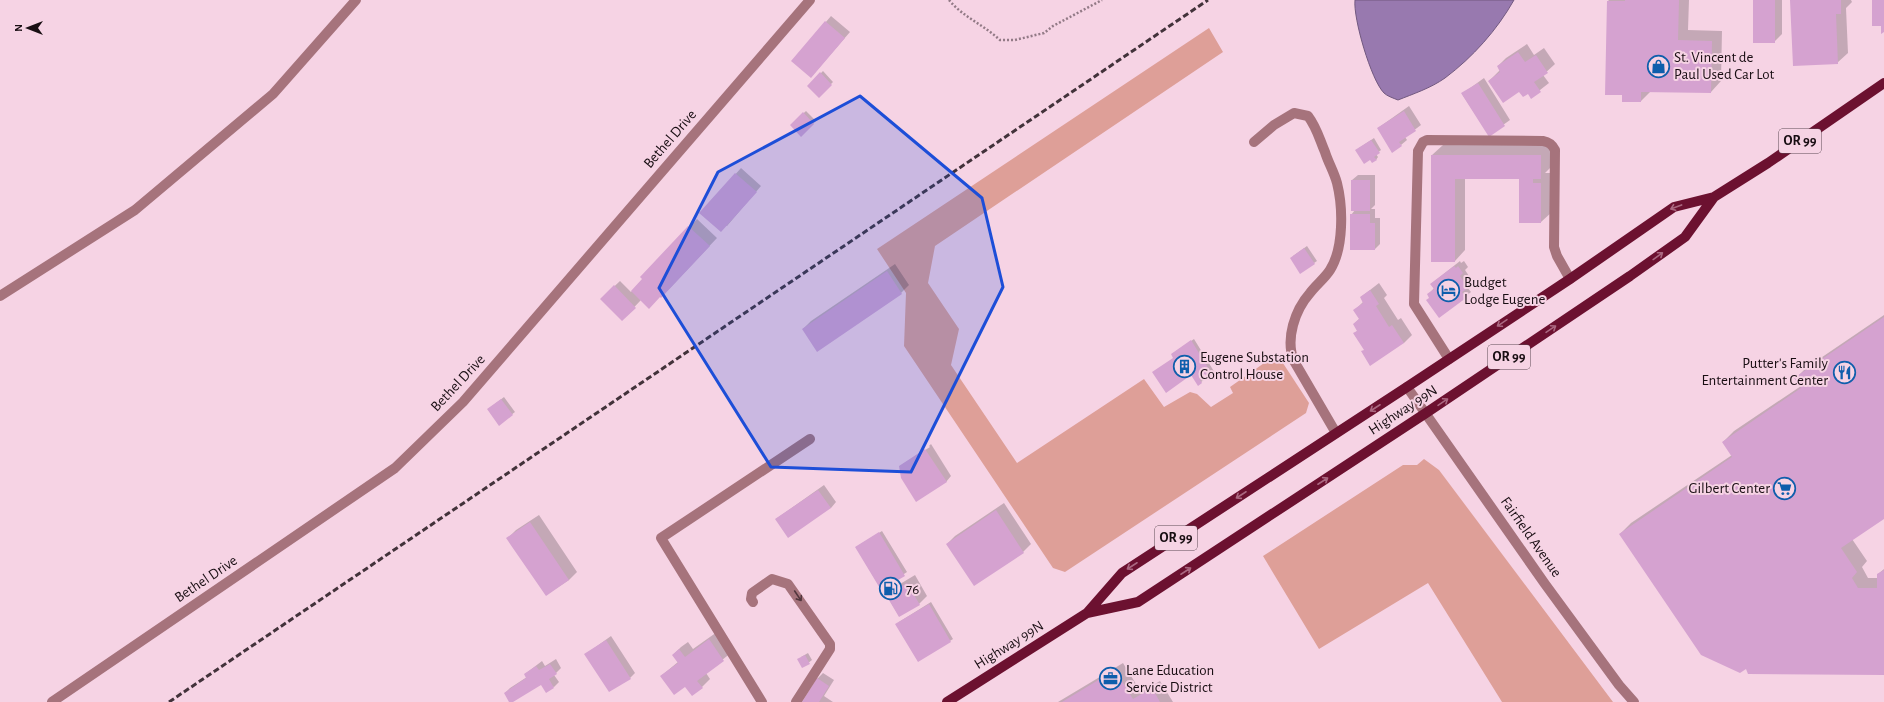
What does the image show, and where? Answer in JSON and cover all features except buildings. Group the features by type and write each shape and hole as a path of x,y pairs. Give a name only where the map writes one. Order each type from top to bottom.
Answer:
{"main road":[{"name":"Highway 99N","path":"947,702 1087,613 1122,573 1570,279 1674,207 1714,197 1768,163 1884,83"},
{"name":"Highway 99N","path":"1087,613 1138,602 1426,413 1630,276 1685,237 1714,197"}],"street":[{"path":"0,296 135,210 273,94 356,0"},
{"name":"Bethel Drive","path":"52,702 395,468 463,402 810,0"},
{"path":"1254,142 1274,125 1294,113 1308,116 1317,128 1337,183 1342,230 1335,259 1330,270 1299,308 1292,329 1291,344 1291,353 1294,361 1323,408 1336,433"},
{"path":"1449,359 1414,304 1418,150 1423,142 1428,140 1543,141 1548,142 1553,146 1554,247 1557,256 1570,279"},
{"name":"Fairfield Avenue","path":"1407,387 1545,584 1619,685 1634,702"},
{"path":"762,702 661,538 810,439"},
{"path":"753,602 751,599 752,593 772,579 788,584 830,644 830,649 796,702"}],"path":[{"path":"948,0 973,21 988,28 1000,40 1015,40 1044,33 1053,26 1102,0"}],"highlighted area":[{"path":"860,96 982,198 1003,287 911,472 771,467 659,288 718,172"}],"shaded area":[{"path":"1355,0 1514,0 1500,22 1484,42 1455,70 1434,85 1398,100 1384,93 1374,76 1360,34 1355,9"},
{"path":"1209,28 1223,52 935,246 928,283 959,329 951,365 1017,463 1144,379 1164,407 1190,392 1197,394 1211,407 1233,393 1230,387 1277,354 1309,403 1306,413 1065,572 1053,568 904,346 906,293 877,249"},
{"path":"1424,459 1439,470 1613,702 1502,702 1428,583 1319,649 1263,556 1403,465 1417,465"}],"railway":[{"path":"169,702 1208,0"}],"place":[{"name":"St. Vincent de Paul Used Car Lot","path":"1659,66"},
{"name":"Budget Lodge Eugene","path":"1448,291"},
{"name":"Eugene Substation Control House","path":"1184,366"},
{"name":"Putter's Family Entertainment Center","path":"1844,372"},
{"name":"Gilbert Center","path":"1785,488"},
{"name":"76","path":"890,589"},
{"name":"Lane Education Service District","path":"1110,679"}]}
